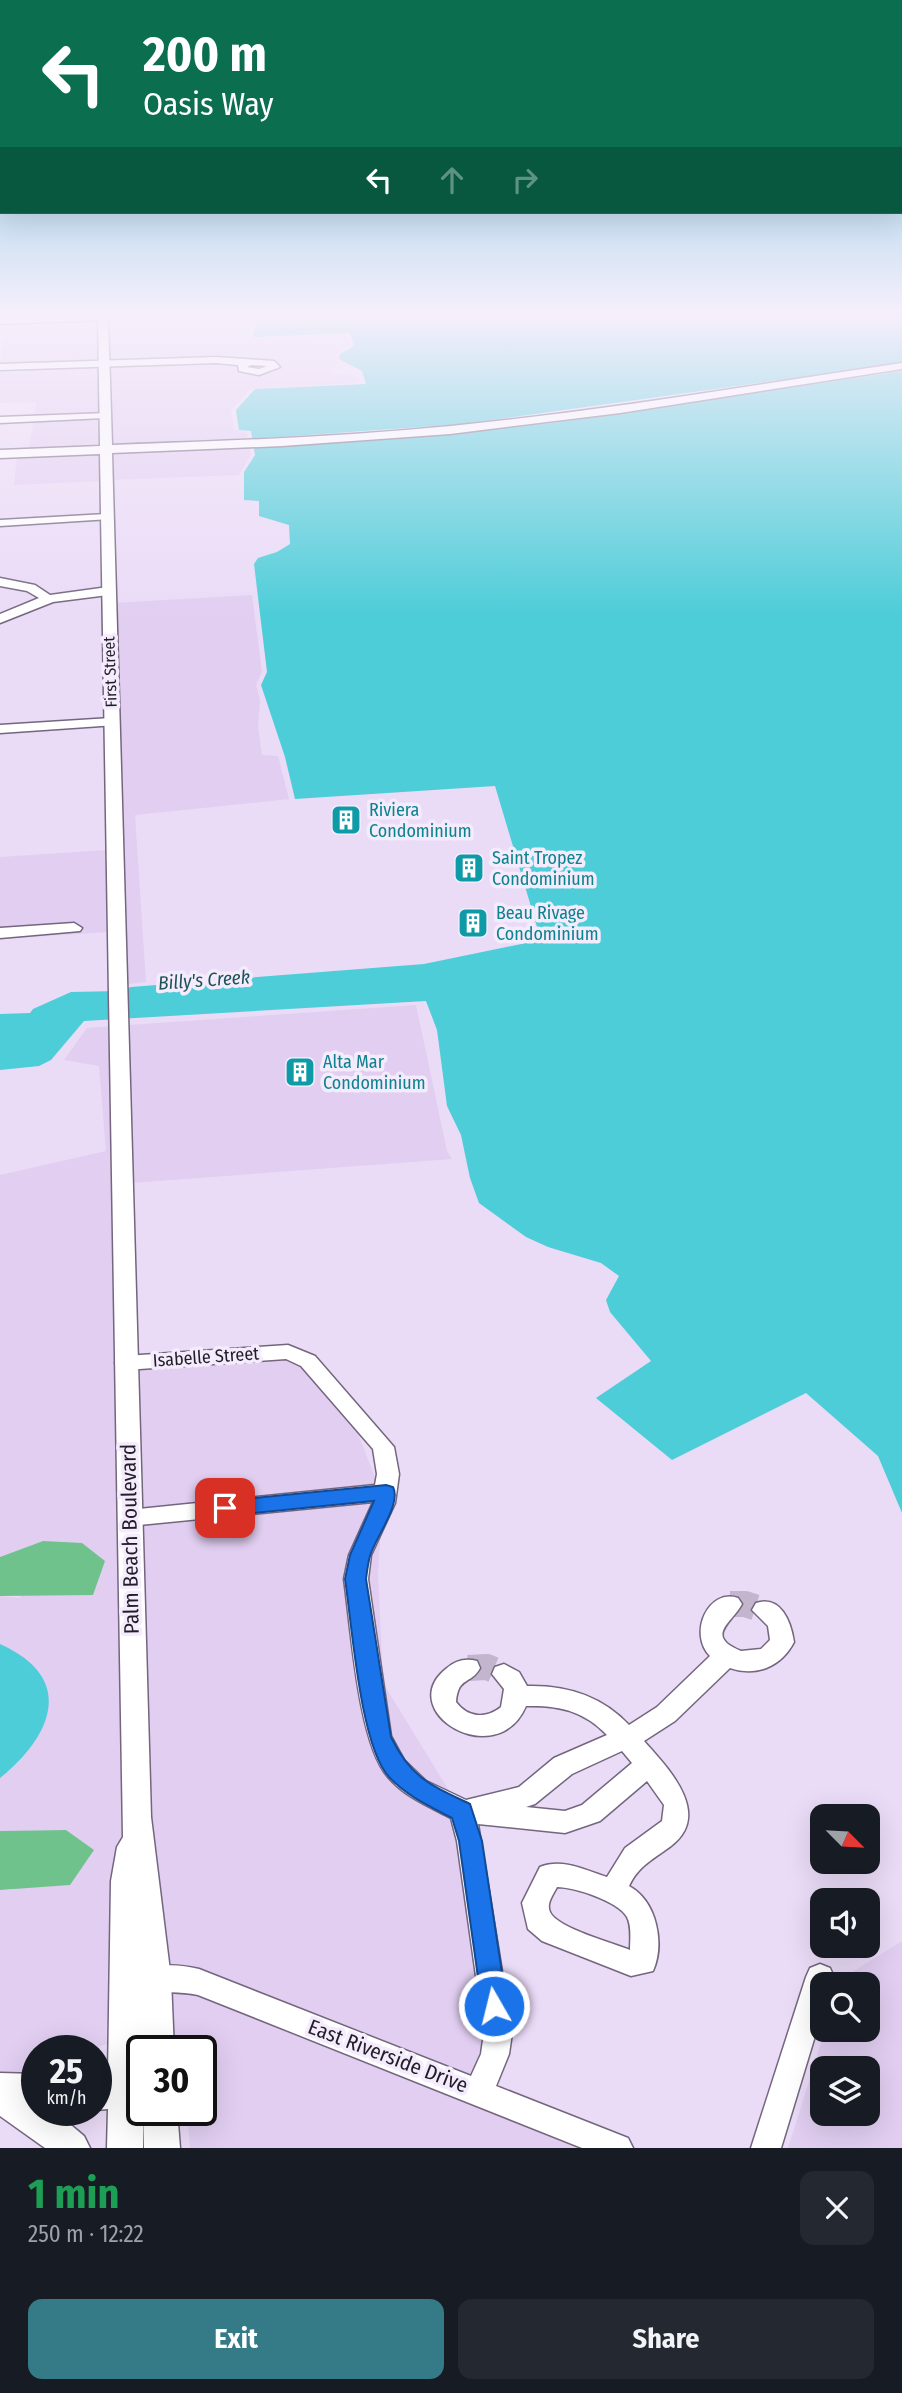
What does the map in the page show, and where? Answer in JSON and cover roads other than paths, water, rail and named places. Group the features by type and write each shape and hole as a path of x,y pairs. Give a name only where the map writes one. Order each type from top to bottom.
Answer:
{"main road":[{"name":"First Street","path":"104,416 120,1026"},
{"path":"0,454 362,437 558,416"},
{"name":"Palm Beach Boulevard","path":"120,1026 136,1827 154,1979 156,2035"},
{"path":"125,2148 121,2091 127,1881 136,1827"},
{"path":"0,2090 21,2099"},
{"path":"0,2096 21,2102"},
{"path":"54,2126 72,2148"},
{"path":"161,2126 162,2148"}],"street":[{"path":"0,420 78,416"},
{"path":"0,523 106,517"},
{"path":"0,582 31,588 47,598"},
{"path":"0,619 22,606 47,598 108,591"},
{"path":"0,729 111,725"},
{"path":"0,736 111,725"},
{"path":"0,933 74,928"},
{"name":"Isabelle Street","path":"125,1363 288,1352 308,1361 383,1447 388,1474 386,1492"},
{"path":"129,1518 386,1492 384,1503 360,1555 356,1579 379,1737 394,1768 417,1789 462,1811 565,1822 592,1813 648,1765"},
{"path":"730,1604 713,1616 709,1626 715,1646 726,1656 745,1662 770,1658 782,1642 783,1632 779,1622 764,1610"},
{"path":"462,1811 526,1796 562,1766 625,1738 666,1714 726,1656"},
{"path":"468,1668 452,1676 443,1694 445,1705 450,1714 460,1722 481,1727 505,1720 515,1707 515,1686 504,1674"},
{"path":"517,1697 550,1694 574,1700 600,1712 648,1765 674,1800 677,1807 674,1824 661,1839 643,1848 629,1862 613,1891"},
{"path":"462,1811 470,1841 498,2034 495,2054 479,2092"},
{"name":"East Riverside Drive","path":"154,1979 181,1978 199,1982 618,2148"},
{"path":"766,2148 810,2009"}],"water":[{"path":"237,416 902,416 902,1513 878,1456 806,1393 672,1460 596,1398 651,1361 610,1312 606,1300 619,1276 601,1263 548,1247 526,1237 479,1203 470,1178 461,1135 447,1106 437,1030 426,1001 84,1021 51,1060 39,1066 0,1070 0,1014 30,1013 33,1009 71,992 119,991 131,987 424,964 541,940 495,786 295,799 285,757 261,685 267,672 254,564 258,558 277,552 290,544 289,525 259,516 259,501 244,500 244,472 255,455 251,431 239,430"},
{"path":"0,1644 24,1658 40,1673 47,1690 48,1708 43,1726 33,1744 0,1778"}],"tunnel":[{"path":"730,1604 745,1604 764,1610"},
{"path":"468,1668 487,1667 504,1674"}],"place":[{"name":"Riviera Condominium","path":"346,820"},
{"name":"Saint Tropez Condominium","path":"469,868"},
{"name":"Beau Rivage Condominium","path":"473,923"},
{"name":"Alta Mar Condominium","path":"300,1072"}],"water label":[{"name":"Billy's Creek","path":"204,980"}]}
